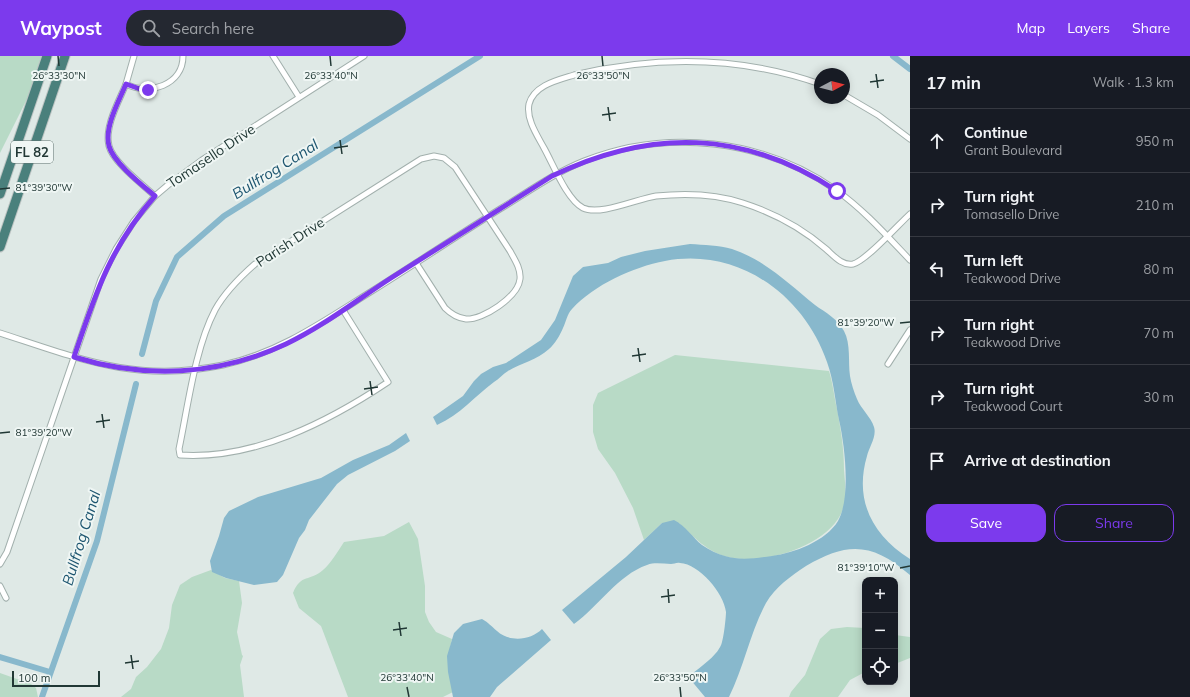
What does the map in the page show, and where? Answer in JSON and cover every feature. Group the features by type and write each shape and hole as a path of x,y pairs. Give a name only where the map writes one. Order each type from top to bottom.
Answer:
{"highway":[{"name":"FL 82","path":"0,194 47,56"},
{"name":"FL 82","path":"0,247 65,56"}],"street":[{"path":"134,56 126,84 111,123 109,145 115,157 155,196"},
{"path":"126,84 148,90 164,85 175,77 180,71 183,56"},
{"path":"273,56 299,97"},
{"name":"Tomasello Drive","path":"0,564 7,552 101,279 116,249 134,221 155,196 183,173 364,56"},
{"path":"814,82 756,64 696,57 672,57 628,61 600,67 550,83 536,92 529,104 529,113 534,129 571,197 582,207 588,209 604,209 654,197 672,195 710,196 739,202 778,217 793,225 846,264 860,261 910,214"},
{"path":"850,99 878,115 910,139"},
{"path":"0,333 95,364 138,371 170,372 196,370 223,365 261,354 292,340 343,310 487,217 558,174 606,154 646,145 685,142 731,146 795,166 822,181 855,205 910,260"},
{"name":"Parish Drive","path":"343,310 388,382 330,417 294,433 262,444 227,452 196,456 180,455 179,449 204,337 213,315 226,293 240,277 255,264 421,159 434,156 444,158 460,173 487,217"},
{"path":"416,263 445,308 454,316 467,319 473,318 499,306 514,293 520,280 519,271 510,251 487,217"},
{"path":"888,364 910,330"},
{"path":"0,586 6,598"}],"green space":[{"path":"0,56 43,56 30,93 0,153"},
{"path":"675,355 829,371 842,440 845,494 843,509 836,522 824,533 810,543 776,556 742,559 720,555 707,548 679,523 662,523 644,540 633,508 615,473 598,449 593,432 593,405 598,393"},
{"path":"409,522 418,539 425,586 425,612 429,622 436,632 452,639 449,652 449,665 453,692 443,697 348,697 321,626 299,608 293,593 299,583 318,574 326,567 344,542 384,536"},
{"path":"211,570 225,578 239,581 242,603 237,632 243,656 240,665 244,697 121,697 131,689 136,677 147,667 161,649 169,628 172,605 180,585 192,577"},
{"path":"847,627 862,628 862,674 850,680 838,697 789,697 791,692 805,675 820,639 831,629"},
{"path":"898,635 910,637 910,658 898,663"},
{"path":"0,673 31,684 36,688 38,697 0,697"}],"water":[{"path":"690,244 711,245 732,249 755,259 831,316 841,326 848,342 850,376 853,388 859,403 871,420 875,431 867,456 864,472 863,487 865,502 869,515 885,539 910,559 910,575 897,564 872,551 848,549 835,552 821,558 789,578 774,592 760,614 739,674 729,697 705,697 690,679 691,675 714,656 720,647 726,614 721,596 716,588 695,568 679,563 650,564 637,570 618,583 574,624 562,610 626,557 662,523 674,520 682,525 708,549 731,558 743,559 772,556 790,552 809,545 826,534 838,521 842,511 844,499 846,472 843,444 831,376 827,362 816,338 802,316 785,297 765,281 742,269 718,261 692,259 665,261 627,272 591,292 581,300 569,313 562,331 555,342 544,353 506,372 460,411 445,421 437,425 433,417 463,396 481,374 493,367 506,363 541,340 555,320 573,276 583,267 608,263 621,257 645,251"},
{"path":"406,433 410,441 395,451 348,475 337,484 309,520 305,530 299,538 283,575 277,582 254,585 226,578 212,572 210,561 224,518 229,511 258,497 321,478 353,460 389,445"},
{"path":"482,619 502,635 514,639 532,636 542,629 551,640 497,687 490,697 453,697 448,672 447,656 454,633 463,624"}],"waterway":[{"name":"Bullfrog Canal","path":"142,354 156,301 177,257 224,216 480,56"},
{"name":"Bullfrog Canal","path":"893,56 910,69"},
{"name":"Bullfrog Canal","path":"42,697 97,541 136,384"},
{"path":"0,657 50,672"}],"route":[{"path":"148,90 132,87 126,84 111,123 108,138 111,152 115,157 155,196 134,221 116,249 101,279 74,357 110,367 154,372 196,370 248,358 286,344 343,310 361,297 552,176 583,162 624,149 668,142 706,143 731,146 795,166 837,191"}]}
